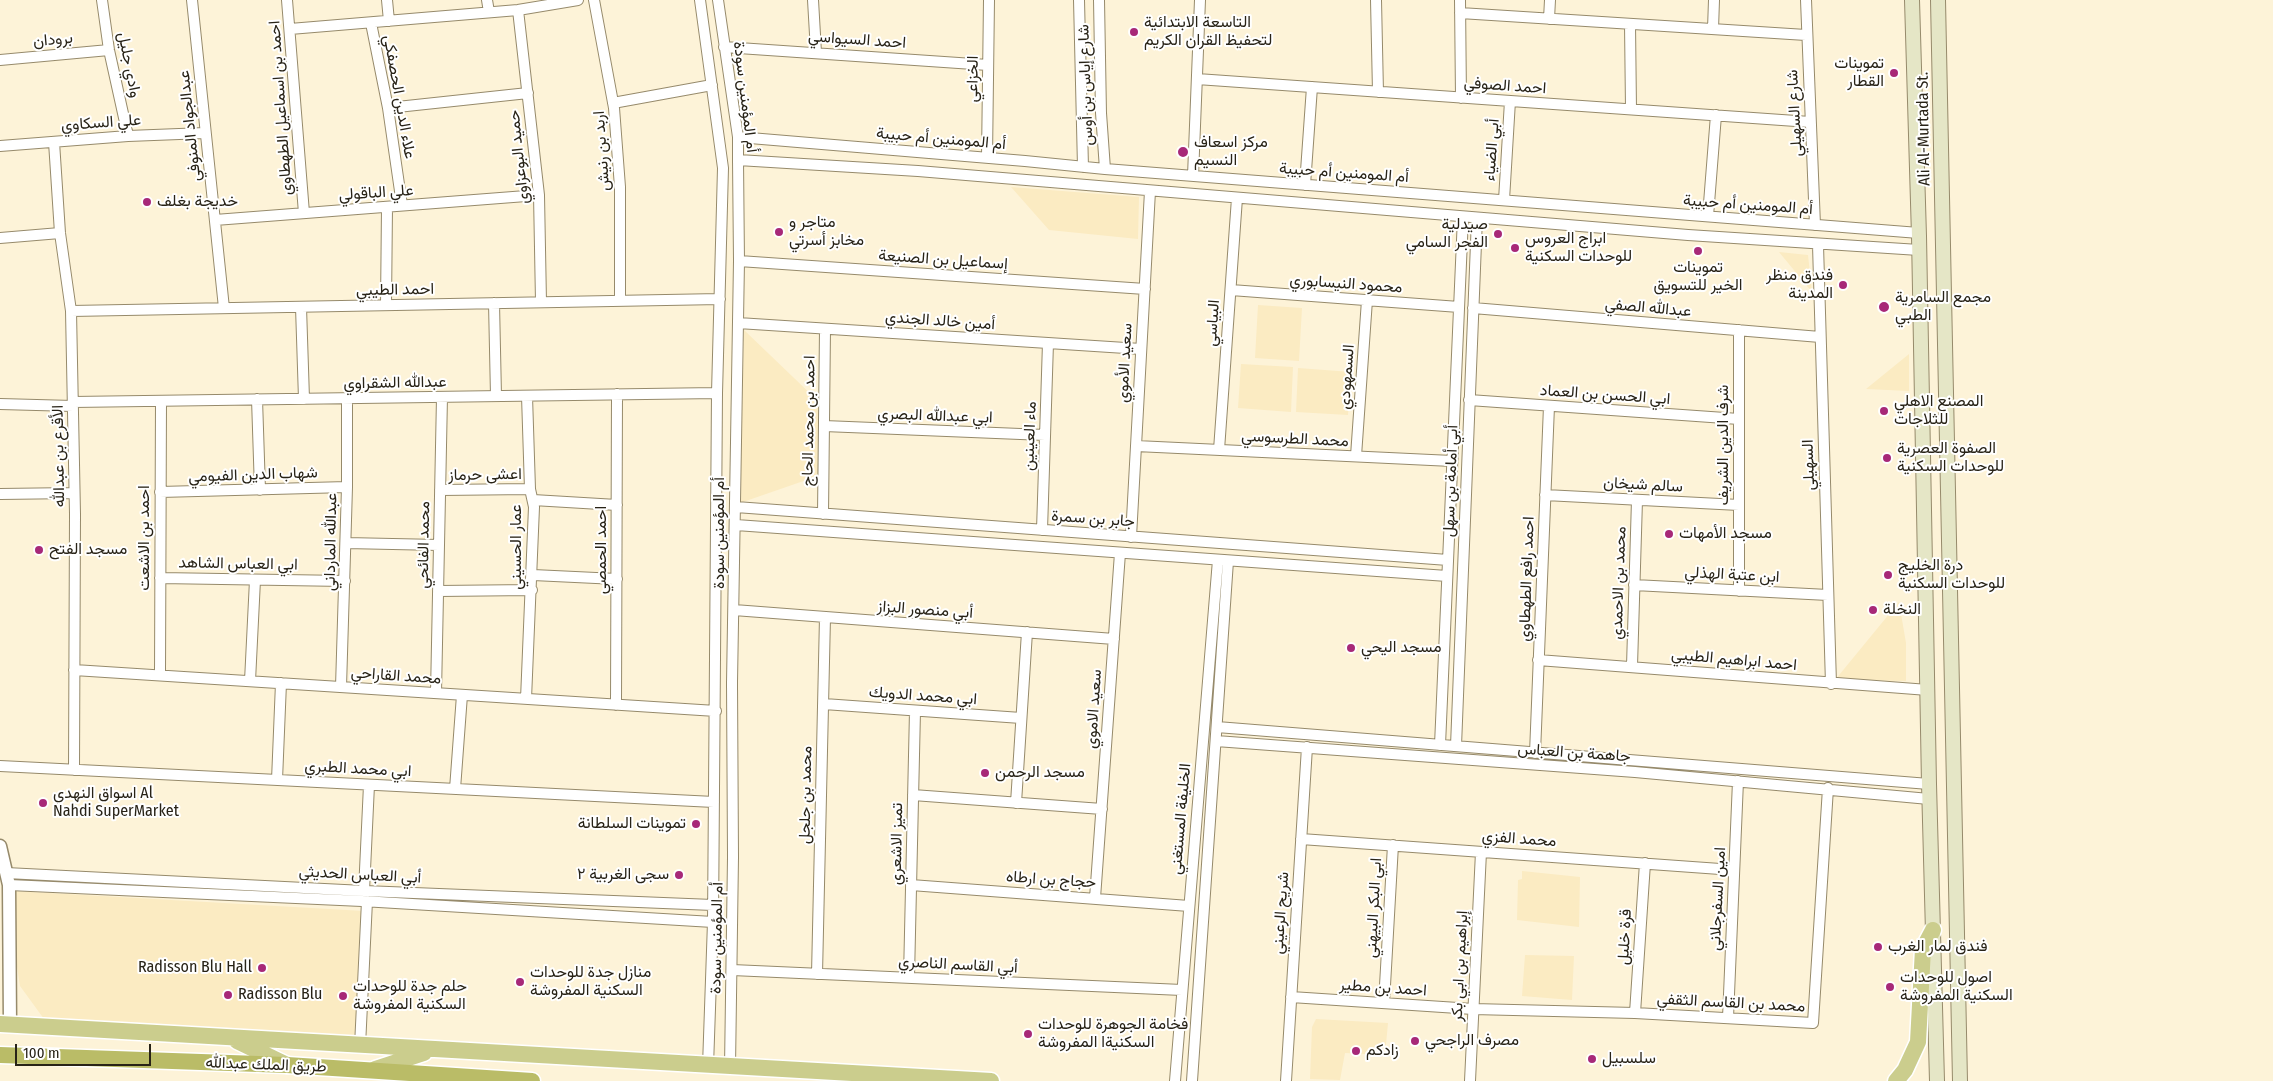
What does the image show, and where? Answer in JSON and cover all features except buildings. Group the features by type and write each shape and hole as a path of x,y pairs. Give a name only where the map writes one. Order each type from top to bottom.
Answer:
{"highway":[{"name":"طريق الملك عبدالله","path":"2,1056 375,1069 532,1081"}],"main road":[{"name":"Ali Al-Murtada St.","path":"1912,0 1937,1081"},
{"name":"Ali Al-Murtada St.","path":"1938,0 1960,1081"},
{"path":"1896,1081 1906,1070 1918,1042 1922,949 1933,930"},
{"path":"5,1024 991,1081"},
{"path":"230,1038 287,1065"},
{"path":"375,1069 434,1050"},
{"path":"908,1076 928,1081"}],"street":[{"name":"وادي جليل","path":"102,0 109,50 128,136"},
{"name":"عبدالجواد المنوفي","path":"192,0 224,308"},
{"name":"احمد بن اسماعيل الطهطاوي","path":"288,0 304,213"},
{"path":"387,0 389,21"},
{"path":"487,0 489,12"},
{"path":"290,28 518,10 578,0"},
{"name":"اربد بن رنيش","path":"594,0 613,103 620,187 620,301"},
{"name":"أم المؤمنين سودة","path":"700,0 723,168 718,393 713,922 708,1066"},
{"name":"أم المؤمنين سودة","path":"718,0 738,137 740,260 732,683 730,1067"},
{"path":"813,0 816,52"},
{"name":"الخزاعي","path":"987,158 989,0"},
{"name":"شارع إياس بن أوس","path":"1079,0 1083,167"},
{"name":"شارع إياس بن أوس","path":"1099,0 1101,113 1105,169"},
{"path":"1193,176 1200,0"},
{"path":"1376,0 1378,92"},
{"path":"1460,0 1460,98"},
{"path":"1549,19 1550,0"},
{"path":"1713,29 1714,0"},
{"name":"شارع السهيلي","path":"1806,0 1815,225"},
{"name":"حميد البوعزاوي","path":"518,10 540,195 541,302"},
{"path":"1460,13 1806,34"},
{"name":"علاء الدين الحصفكي","path":"371,23 388,108 402,206"},
{"path":"1630,24 1631,110"},
{"name":"احمد السيواسي","path":"724,47 988,65"},
{"name":"برودان","path":"0,60 109,50"},
{"name":"احمد الصوفي","path":"1197,79 1810,122"},
{"path":"613,103 712,85"},
{"path":"1305,185 1312,87"},
{"path":"388,108 528,92"},
{"name":"أبي الضياء","path":"1504,200 1510,101"},
{"path":"1708,216 1716,115"},
{"name":"علي السكاوي","path":"0,146 128,136 205,133"},
{"name":"أم المومنين أم حبيبة","path":"738,137 1105,169 1815,225 1919,240"},
{"name":"الأقرع بن عبدالله","path":"54,142 60,233 71,311 74,493 74,770"},
{"name":"أم المومنين أم حبيبة","path":"738,160 918,171 1818,245 1919,240"},
{"name":"سعيد الأموي","path":"1131,537 1150,191"},
{"name":"علي الباقولي","path":"215,220 540,195"},
{"name":"البياسي","path":"1220,450 1237,198"},
{"path":"386,305 387,207"},
{"name":"أبي أمامة بن سهل","path":"1440,745 1463,217"},
{"name":"أبي أمامة بن سهل","path":"1456,746 1477,218"},
{"path":"0,238 60,233"},
{"name":"السهيلي","path":"1818,245 1831,684"},
{"name":"إسماعيل بن الصنيعة","path":"740,260 1144,290"},
{"name":"محمود النيسابوري","path":"1231,290 1459,307"},
{"name":"احمد الطيبي","path":"71,311 720,299"},
{"name":"السمهودي","path":"1356,456 1367,300"},
{"path":"494,303 496,396"},
{"path":"302,307 304,399"},
{"name":"عبدالله الصفي","path":"1473,308 1820,337"},
{"name":"أمين خالد الجندي","path":"738,323 1141,350"},
{"name":"احمد بن محمد الحاج","path":"822,514 825,329"},
{"name":"شرف الدين الشريف","path":"1739,330 1740,590"},
{"name":"ماء العينين","path":"1042,530 1048,343"},
{"name":"عبدالله الشقراوي","path":"0,404 718,393"},
{"name":"احمد الحمصي","path":"616,705 617,394"},
{"name":"عمار الحسيني","path":"526,699 533,575 534,507 530,489 527,396"},
{"name":"محمد الفائحي","path":"436,693 442,397"},
{"name":"عبدالله المارداني","path":"341,687 346,543 347,398"},
{"path":"257,399 260,490"},
{"name":"ابي الحسن بن العماد","path":"1469,400 1739,419"},
{"name":"احمد بن الاشعت","path":"160,401 160,675"},
{"name":"احمد رافع الطهطاوي","path":"1535,753 1549,406"},
{"name":"ابي عبدالله البصري","path":"824,426 1045,435"},
{"name":"محمد الطرسوسي","path":"1136,446 1452,461"},
{"name":"شهاب الدين الفيومي","path":"160,492 347,487"},
{"name":"اعشى حرماز","path":"440,490 530,489"},
{"path":"0,494 74,493"},
{"name":"سالم شيخان","path":"1545,495 1739,505"},
{"path":"533,500 617,505"},
{"name":"محمد بن الاحمدي","path":"1632,666 1637,500"},
{"name":"جابر بن سمرة","path":"736,507 1448,560"},
{"name":"جابر بن سمرة","path":"736,525 1447,576"},
{"path":"346,543 439,545"},
{"name":"سعيد الاموي","path":"1095,898 1120,553"},
{"name":"الخليفة المستغني","path":"1175,1081 1218,560"},
{"name":"الخليفة المستغني","path":"1192,1081 1228,561"},
{"path":"533,575 617,579"},
{"name":"ابي العباس الشاهد","path":"160,578 345,582"},
{"path":"250,681 255,580"},
{"name":"ابن عتبة الهذلي","path":"1634,585 1828,595"},
{"path":"438,591 532,590"},
{"name":"أبي منصور البزاز","path":"734,610 1114,639"},
{"name":"محمد بن جلجل","path":"818,974 825,617"},
{"path":"1016,803 1027,632"},
{"name":"احمد ابراهيم الطيبي","path":"1538,660 1928,690"},
{"name":"محمد القاراحي","path":"74,670 716,711"},
{"path":"277,780 281,683"},
{"path":"455,789 462,695"},
{"name":"ابي محمد الدويك","path":"824,704 1021,718"},
{"name":"تميز الاشعري","path":"909,978 915,711"},
{"name":"جاهمة بن العباس","path":"1217,728 1929,784"},
{"name":"جاهمة بن العباس","path":"1216,741 1828,788 1930,799"},
{"name":"شريح الرعيني","path":"1286,1081 1307,747"},
{"name":"ابي محمد الطبري","path":"0,766 714,802"},
{"name":"امين السفرجلاني","path":"1728,1018 1738,781"},
{"path":"364,891 369,785"},
{"name":"محمد بن القاسم الثقفي","path":"1473,1009 1636,1013 1813,1023 1828,788"},
{"path":"913,795 1102,809"},
{"name":"محمد الفزي","path":"1301,839 1734,870"},
{"name":"ابي البكر البيهني","path":"1384,1003 1393,845"},
{"path":"0,846 7,879 5,1024"},
{"name":"إبراهيم بن ابي بكر","path":"1470,1081 1481,852"},
{"name":"قرة خليل","path":"1636,1013 1645,863"},
{"name":"أبي العباس الحديثي","path":"7,879 713,904"},
{"name":"أبي العباس الحديثي","path":"7,879 713,922"},
{"name":"حجاج بن ارطاه","path":"911,885 1189,906"},
{"path":"360,1046 367,902"},
{"name":"أبي القاسم الناصري","path":"732,970 1182,990"},
{"name":"احمد بن مطير","path":"1291,997 1473,1009"}],"shaded area":[{"path":"1011,187 1139,197 1138,239 1049,230"},
{"path":"1779,252 1808,255 1812,292"},
{"path":"1258,305 1302,308 1299,361 1255,358"},
{"path":"744,330 818,401 818,476 740,503"},
{"path":"1909,354 1909,391 1866,389"},
{"path":"1241,364 1293,367 1291,412 1238,408"},
{"path":"1298,368 1351,372 1348,415 1296,412"},
{"path":"1899,602 1906,643 1906,681 1835,680"},
{"path":"1522,871 1580,877 1579,927 1517,920 1518,880 1522,879"},
{"path":"14,891 364,911 356,1038 44,1019 20,986 16,960"},
{"path":"1525,955 1574,956 1572,1000 1522,996"},
{"path":"1316,1019 1388,1023 1385,1055 1345,1053 1340,1080 1310,1079 1312,1027"}],"place":[{"name":"التاسعة الابتدائية لتحفيظ القران الكريم","path":"1134,32"},
{"name":"تموينات القطار","path":"1894,73"},
{"name":"مركز اسعاف النسيم","path":"1183,152"},
{"name":"خديجة بغلف","path":"147,202"},
{"name":"متاجر و مخابز أسرتي","path":"779,232"},
{"name":"صيدلية الفجر السامي","path":"1498,234"},
{"name":"ابراج العروس للوحدات السكنية","path":"1515,248"},
{"name":"تموينات الخير للتسويق","path":"1698,251"},
{"name":"فندق منظر المدينة","path":"1843,285"},
{"name":"مجمع السامرية الطبي","path":"1884,307"},
{"name":"المصنع الاهلي للثلاجات","path":"1884,411"},
{"name":"الصفوة العصرية للوحدات السكنية","path":"1887,458"},
{"name":"مسجد الأمهات","path":"1669,534"},
{"name":"مسجد الفتح","path":"39,550"},
{"name":"درة الخليج للوحدات السكنية","path":"1888,575"},
{"name":"النخلة","path":"1873,610"},
{"name":"مسجد اليحي","path":"1351,648"},
{"name":"مسجد الرحمن","path":"985,773"},
{"name":"اسواق النهدي Al Nahdi SuperMarket","path":"43,803"},
{"name":"تموينات السلطانة","path":"696,824"},
{"name":"سجى الغربية ٢","path":"679,875"},
{"name":"فندق لمار الغرب","path":"1878,947"},
{"name":"Radisson Blu Hall","path":"262,968"},
{"name":"منازل جدة للوحدات السكنية المفروشة","path":"520,982"},
{"name":"اصول للوحدات السكنية المفروشة","path":"1890,987"},
{"name":"Radisson Blu","path":"228,995"},
{"name":"حلم جدة للوحدات السكنية المفروشة","path":"343,996"},
{"name":"فخامة الجوهرة للوحدات السكنيةا المفروشة","path":"1028,1034"},
{"name":"مصرف الراجحي","path":"1415,1041"},
{"name":"زادكم","path":"1356,1051"},
{"name":"سلسبيل","path":"1592,1059"}]}
